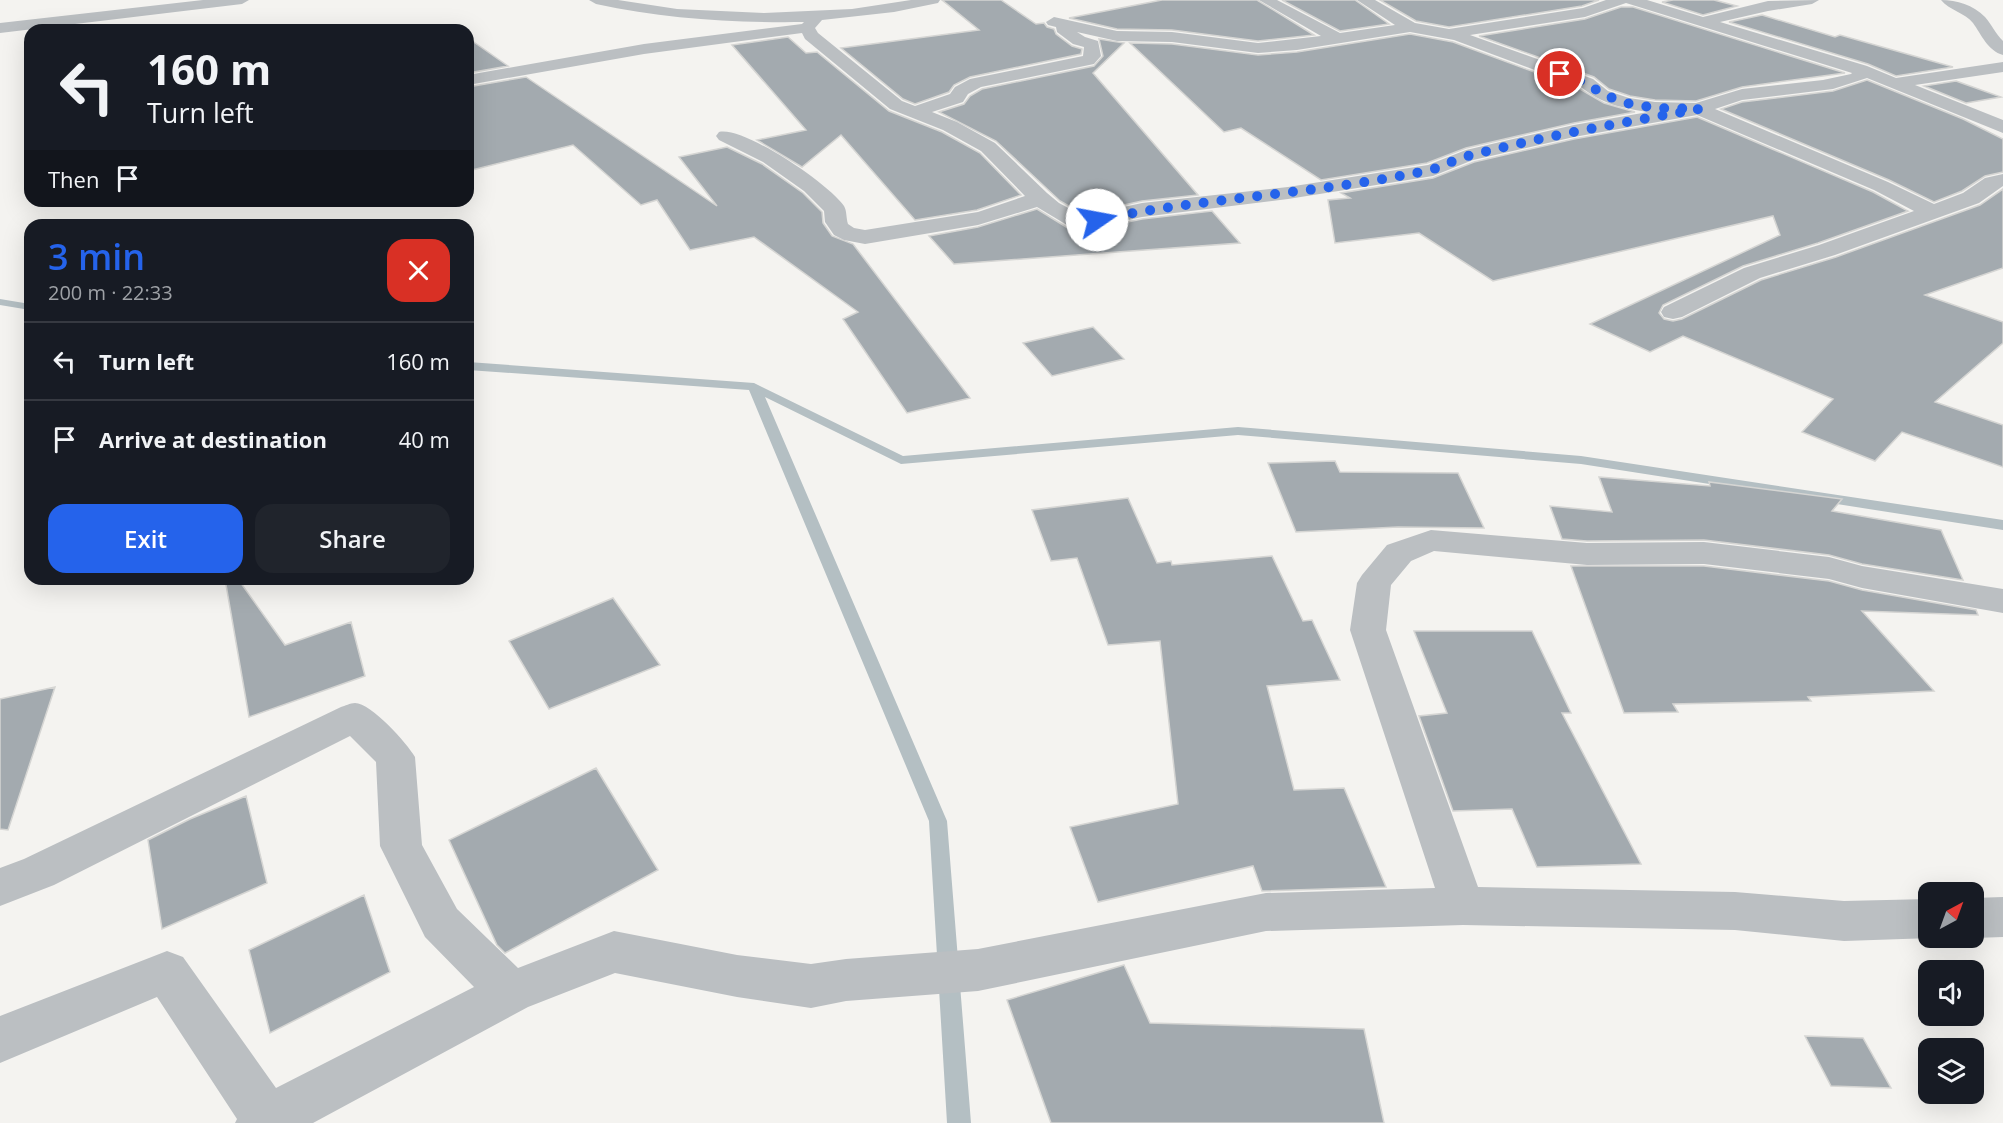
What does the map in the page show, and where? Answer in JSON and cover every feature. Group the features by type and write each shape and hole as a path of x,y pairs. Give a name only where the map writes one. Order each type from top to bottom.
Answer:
{"street":[{"path":"30,24 187,3 242,0"},
{"path":"596,0 625,7 700,15 812,22"},
{"path":"474,79 933,0"},
{"path":"1266,0 1338,39"},
{"path":"1364,0 1410,27 1458,36 1587,83 1602,94 1626,103 1655,108 1699,109 1881,186 1933,212"},
{"path":"1440,34 1464,33 1545,16 1585,12 1621,0"},
{"path":"1631,0 1862,70 2003,127"},
{"path":"1702,22 1768,6 1812,0"},
{"path":"1948,0 1979,20 1984,31 2003,50"},
{"path":"914,112 957,98 961,91 976,83 1088,60 1093,56 1092,44 1079,41 1055,16 1117,36 1172,37 1258,48 1338,39 1410,27"},
{"path":"812,22 811,36 896,105 950,126 987,147 1051,208 1080,223 1142,210 1288,193 1433,170 1466,156 1574,131 1699,109 1718,99 1821,86 1849,80 1858,77 1862,70"},
{"path":"0,28 24,25"},
{"path":"1897,83 2003,67"},
{"path":"726,136 750,146 817,190 836,208 835,220 840,229 851,236 865,237 1001,213 1040,198"},
{"path":"1673,312 1752,273 1971,198 1992,182 2003,180"},
{"path":"1463,906 1368,630 1374,583 1399,553 1431,540 1587,554 1704,553 1829,568 1862,577 2003,601"},
{"path":"0,886 39,873 354,717 396,757 401,846 441,923 511,992"},
{"path":"0,1040 63,1012 167,972 264,1121 511,992 614,952 737,976 812,986 846,980 978,970 1266,912 1463,906 1735,911 1844,921 1918,919"},
{"path":"1984,918 2003,917"}],"building":[{"path":"942,0 1001,0 1036,24 1044,23 1047,27 1054,29 1056,34 1072,46 1082,49 1081,54 970,77 954,85 949,92 915,104 903,99 841,48 979,30"},
{"path":"1162,0 1257,0 1314,35 1258,41 1172,30 1117,29 1069,18"},
{"path":"1282,0 1355,0 1389,24 1340,31"},
{"path":"1380,0 1599,0 1582,6 1449,27 1416,21"},
{"path":"1714,0 1737,6 1703,15 1662,2"},
{"path":"1621,7 1633,7 1845,73 1742,87 1696,101 1655,100 1630,96 1609,89 1594,77 1479,36 1585,19"},
{"path":"1762,15 1835,37 1840,35 1953,67 1896,76 1868,64 1729,22"},
{"path":"1410,34 1453,42 1580,89 1604,103 1635,112 1574,123 1466,148 1427,163 1321,180 1241,128 1224,132 1130,43 1172,44 1258,55 1297,52"},
{"path":"788,37 806,53 817,52 889,111 942,132 980,153 1021,195 977,210 915,220 841,135 802,167 757,140 806,130 732,45"},
{"path":"1099,39 1124,43 1093,73 1198,195 1142,201 1083,214 1060,201 996,141 939,112 964,104 970,96 982,89 1094,66 1103,56"},
{"path":"474,42 508,66 474,72"},
{"path":"526,77 717,206 679,157 727,147 762,164 803,193 822,212 823,223 832,236 853,244 970,398 907,413 843,319 858,312 754,237 690,250 657,200 641,205 573,145 474,170 474,86"},
{"path":"1867,80 1963,119 2003,139 2003,172 1985,176 1962,191 1934,202 1889,180 1721,109 1742,102 1833,91"},
{"path":"1956,81 2001,97 1966,103 1924,86"},
{"path":"1697,117 1873,192 1908,211 1818,243 1743,266 1663,305 1659,313 1664,319 1673,321 1682,319 1761,280 1836,257 1980,205 2003,189 2003,268 1925,295 2003,322 2003,343 1935,402 2003,425 2003,467 1902,432 1875,461 1802,432 1833,399 1683,336 1650,352 1590,324 1780,235 1773,216 1493,281 1419,233 1335,243 1328,200 1350,198 1341,193 1433,178 1474,162 1574,139"},
{"path":"1037,209 1071,230 1080,232 1142,219 1212,211 1240,243 954,264 929,236 978,227"},
{"path":"1093,327 1124,359 1052,376 1023,343"},
{"path":"1335,461 1340,472 1458,473 1484,528 1398,527 1296,532 1268,463"},
{"path":"1599,477 1710,486 1709,482 1842,499 1832,511 1941,530 1963,580 1862,564 1829,555 1704,540 1587,541 1562,539 1550,506 1612,512"},
{"path":"1128,498 1157,563 1171,561 1172,565 1272,556 1303,621 1312,620 1340,680 1267,686 1294,790 1344,788 1386,887 1262,891 1253,866 1098,902 1070,827 1178,804 1160,641 1108,645 1077,558 1051,561 1032,510"},
{"path":"1571,566 1704,566 1829,581 1862,590 1976,610 1978,615 1862,611 1934,691 1808,697 1811,701 1673,704 1678,712 1624,713"},
{"path":"226,585 242,585 285,645 351,622 365,676 249,717"},
{"path":"613,598 660,665 549,709 509,641"},
{"path":"1414,631 1532,631 1571,713 1562,713 1641,864 1537,867 1512,809 1453,811 1419,716 1447,713"},
{"path":"55,687 8,830 0,829 0,699"},
{"path":"596,768 658,870 505,953 497,945 449,840"},
{"path":"246,796 267,883 162,929 148,840 190,819"},
{"path":"364,895 390,972 270,1033 249,950"},
{"path":"1124,965 1150,1023 1364,1029 1384,1123 1051,1123 1007,1000"},
{"path":"1805,1036 1863,1038 1891,1088 1831,1086"}],"waterway":[{"path":"0,302 24,306"},
{"path":"474,366 754,387"},
{"path":"754,387 901,460 1238,431 1581,460 2003,525"},
{"path":"754,387 938,821 959,1123"}],"route":[{"path":"1097,220 1142,210 1288,193 1433,170 1466,156 1574,131 1699,109 1655,108 1626,103 1602,94 1587,83 1560,74"}]}
